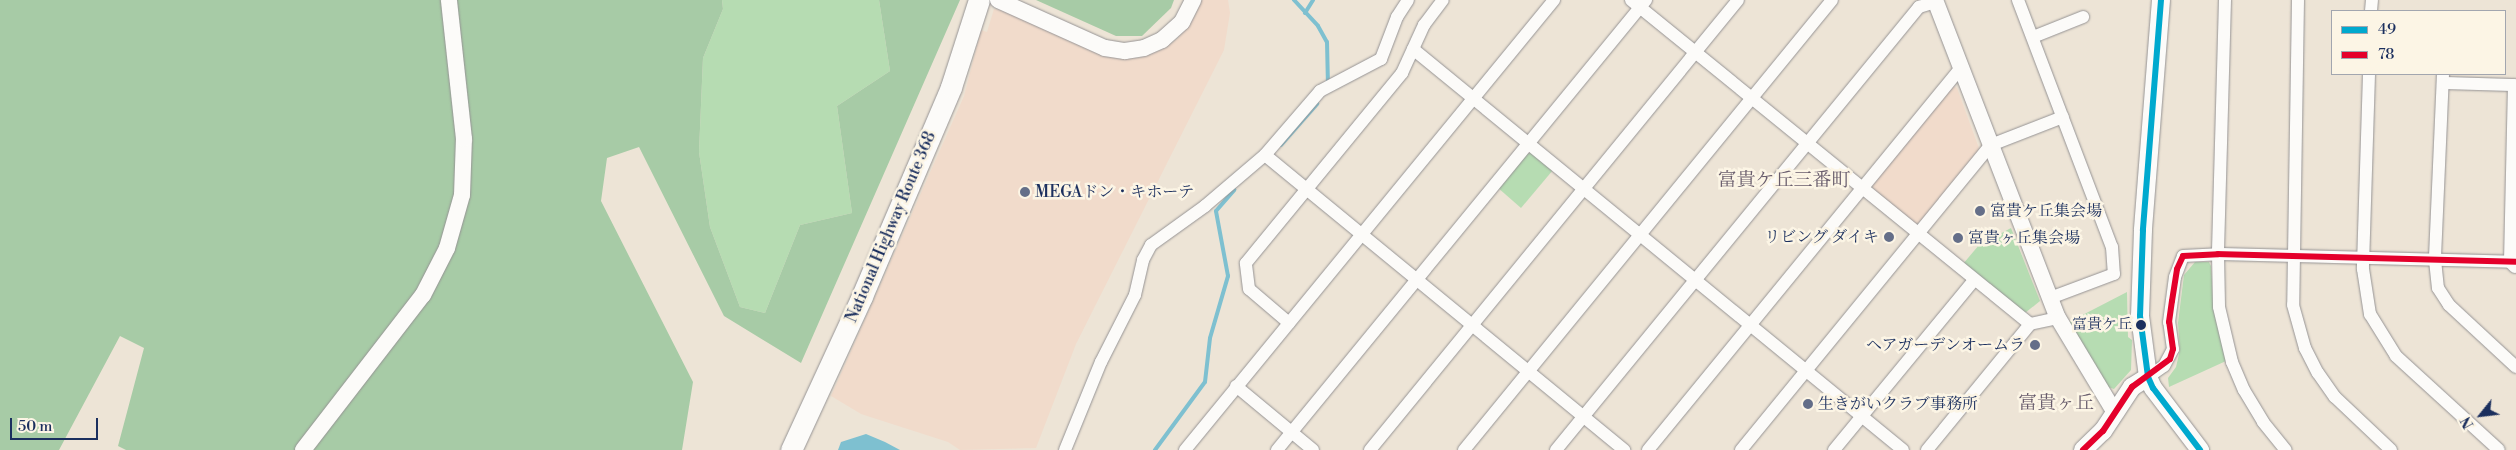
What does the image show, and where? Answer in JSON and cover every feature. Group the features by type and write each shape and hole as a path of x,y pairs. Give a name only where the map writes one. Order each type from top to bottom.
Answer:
{"highway":[{"name":"National Highway Route 368","path":"791,450 862,296 951,87 979,0"}],"main road":[{"path":"2161,0 2142,239 2140,316 2148,377 2153,388 2200,450"},
{"path":"2083,450 2115,414 2132,387 2148,377"}],"street":[{"path":"303,450 423,295 447,248 462,195 464,139 449,0"},
{"path":"998,0 1105,48 1125,50 1162,40 1182,22 1193,0"},
{"path":"1066,450 1101,362 1135,295 1147,249 1269,158 1320,91 1382,59 1398,17 1408,0"},
{"path":"1289,323 1249,289 1246,263 1402,73 1430,14 1443,0"},
{"path":"1185,450 1554,0"},
{"path":"1370,450 1738,0"},
{"path":"1464,450 1832,0"},
{"path":"2018,0 2112,247 2114,274 2050,298"},
{"path":"2225,0 2218,254 2219,307 2234,368 2255,410 2286,450"},
{"path":"2298,0 2291,256 2293,305 2311,360 2335,397 2390,450"},
{"path":"1556,450 1807,143 1915,4 1935,1 2058,318 2115,414"},
{"path":"1277,450 1528,142 1639,2 1696,52 2030,324"},
{"path":"2033,37 2083,17"},
{"path":"1413,49 1903,450"},
{"path":"1648,450 1961,68"},
{"path":"2370,75 2364,257 2367,304 2387,346 2499,450"},
{"path":"2148,377 2164,366 2172,350 2169,322 2180,262 2191,254 2364,257 2436,260 2514,264 2515,85 2443,78 2436,260 2436,281 2442,297 2516,367"},
{"path":"1741,450 1991,145 2063,118"},
{"path":"1269,158 1624,450"},
{"path":"1834,450 1974,280"},
{"path":"1927,450 2030,324 2058,318"},
{"path":"1236,386 1313,450"}],"shaded area":[{"path":"1200,0 1228,0 1230,13 1224,50 1076,344 1036,448 960,450 948,442 861,414 831,396 964,96 981,30 987,32 994,9 1003,10 1127,58 1138,58 1163,49 1177,39 1195,15"},
{"path":"1952,85 1957,88 1980,151 1921,223 1912,224 1873,190 1872,183"}],"green space":[{"path":"0,0 722,0 723,9 703,58 699,152 710,227 740,307 765,313 800,225 852,213 837,106 890,71 879,0 960,0 801,363 724,316 639,147 607,158 601,201 693,382 682,450 126,450 118,446 144,348 120,336 59,450 0,450"},
{"path":"722,0 879,0 890,71 837,106 852,213 800,225 765,313 740,307 710,227 699,152 703,58 723,9"},
{"path":"1036,0 1174,0 1171,8 1142,36 1116,36"},
{"path":"1532,153 1553,170 1521,208 1497,187 1524,154"},
{"path":"2011,228 2040,301 2025,313 1963,264 1979,245"},
{"path":"2195,262 2209,262 2211,266 2214,311 2226,361 2169,387 2168,378 2176,367 2180,350 2178,323 2184,275"},
{"path":"2127,292 2128,337 2132,340 2131,370 2114,389 2108,387 2067,323"}],"water":[{"path":"866,434 900,450 838,450 841,442"}],"waterway":[{"path":"1294,0 1318,26 1327,42 1328,85"},
{"path":"1305,13 1313,0"},
{"path":"1281,145 1317,104"},
{"path":"1155,450 1205,382 1210,338 1228,276 1216,211 1234,190"}],"transit line":[{"name":"49","path":"2161,0 2143,230 2140,316 2148,377 2153,388 2200,450"},
{"name":"78","path":"2083,450 2103,431 2132,387 2170,359 2173,349 2169,322 2177,269 2183,256 2218,254 2516,262"}],"place":[{"name":"MEGAドン・キホーテ","path":"1025,192"},
{"name":"富貴ケ丘集会場","path":"1980,211"},
{"name":"リビング ダイキ","path":"1889,237"},
{"name":"富貴ヶ丘集会場","path":"1958,238"},
{"name":"富貴ケ丘","path":"2141,325"},
{"name":"ヘアガーデンオームラ","path":"2035,345"},
{"name":"生きがいクラブ事務所","path":"1808,404"}],"district":[{"name":"富貴ケ丘三番町","path":"1784,181"},
{"name":"富貴ヶ丘","path":"2056,404"}]}
